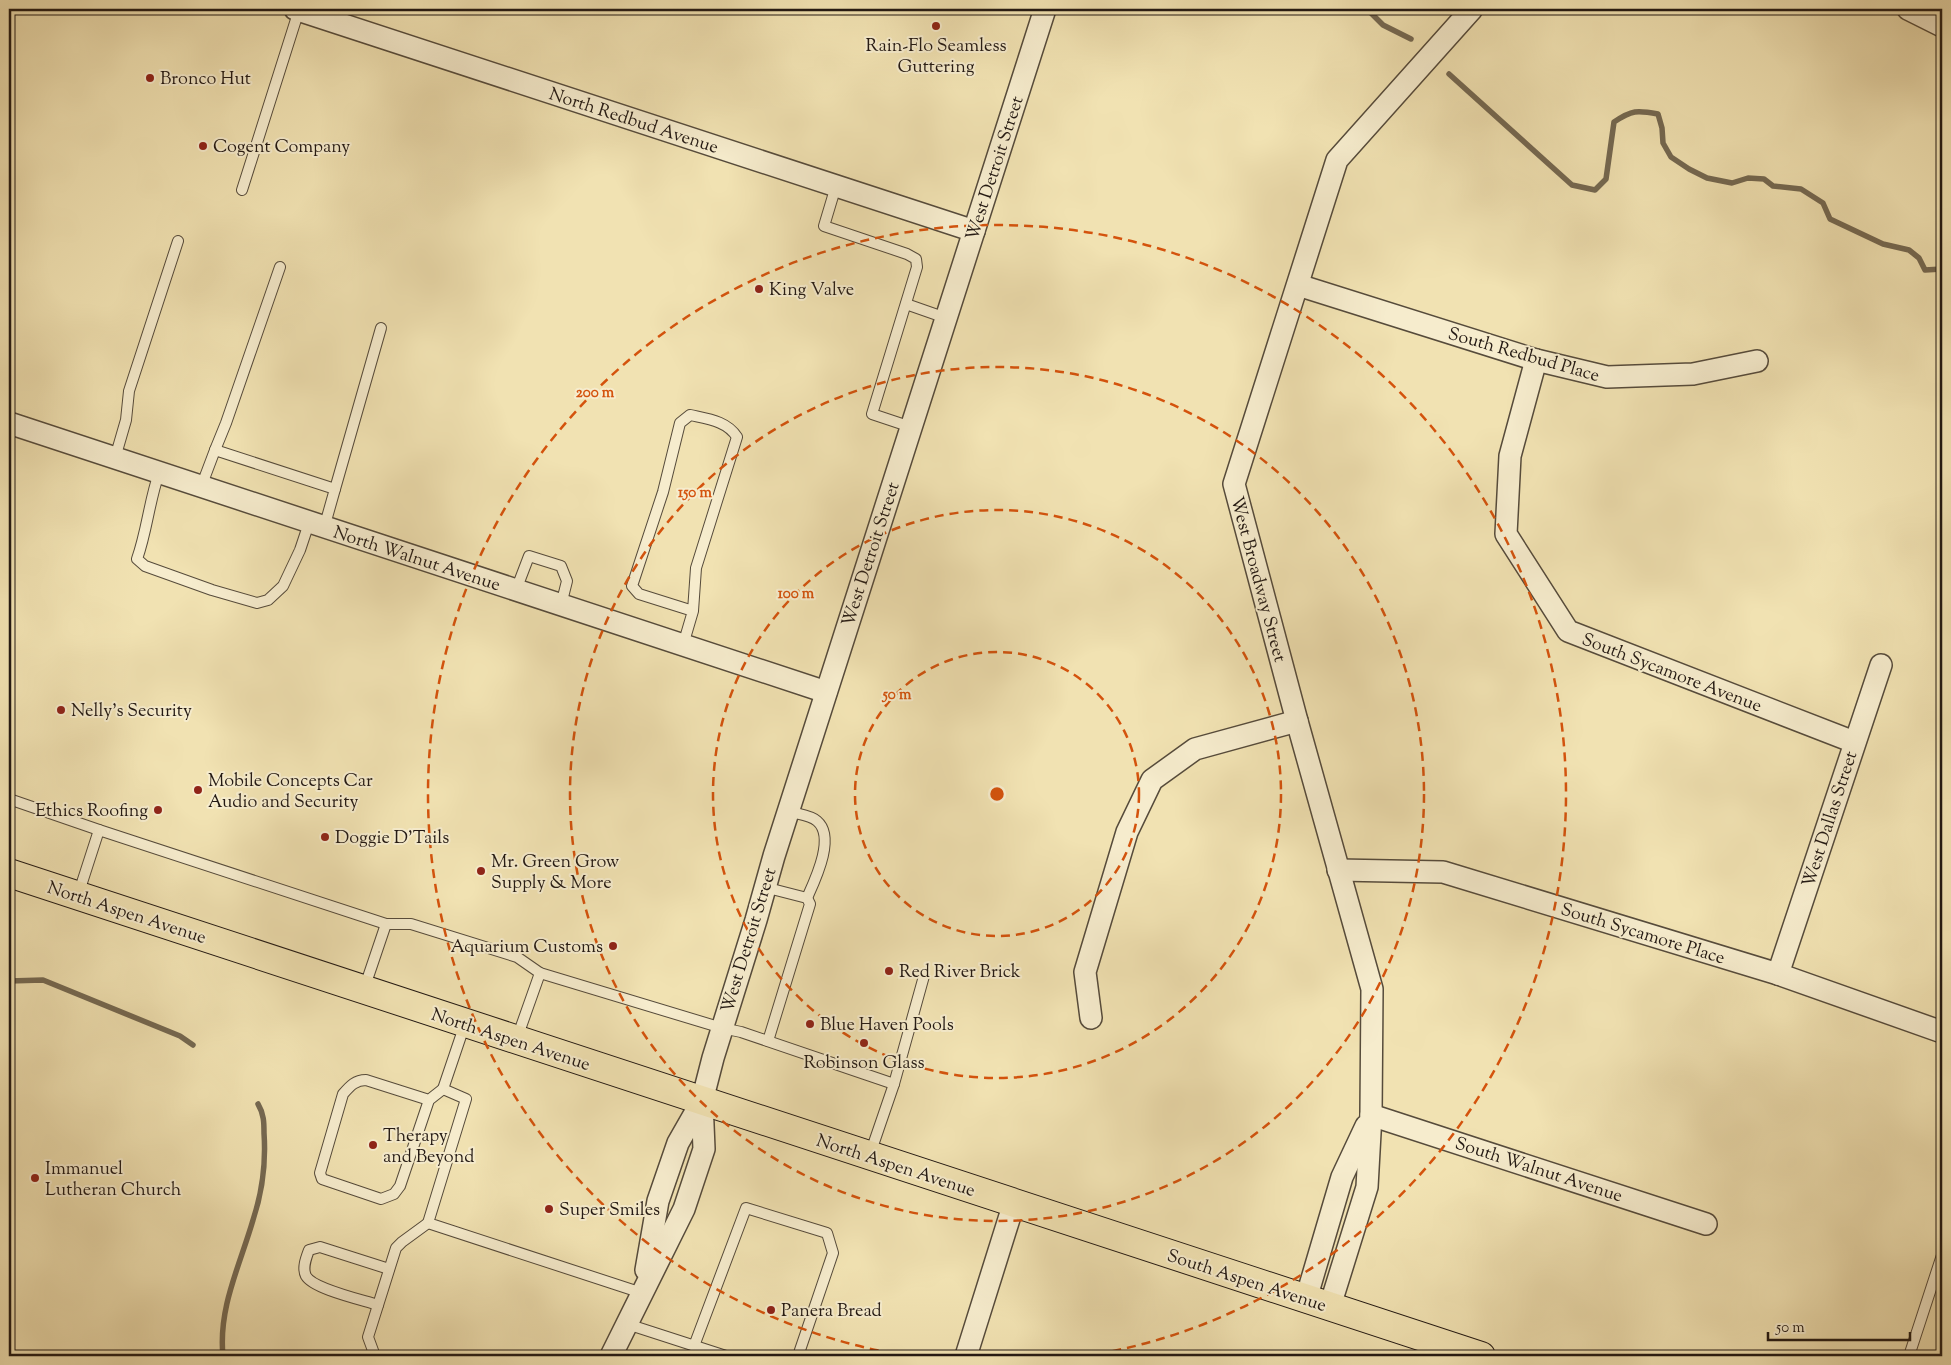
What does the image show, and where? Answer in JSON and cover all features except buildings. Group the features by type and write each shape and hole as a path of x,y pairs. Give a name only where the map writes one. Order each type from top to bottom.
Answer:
{"main road":[{"name":"North Aspen Avenue","path":"9,873 1014,1203"},
{"name":"South Aspen Avenue","path":"1014,1203 1481,1356"}],"street":[{"name":"West Detroit Street","path":"611,1356 642,1293 658,1201 678,1143 702,1101 722,1028 788,811 1045,9"},
{"name":"West Broadway Street","path":"1318,1303 1366,1187 1371,1115 1372,989 1297,721 1234,484 1337,160 1472,9"},
{"path":"1908,9 1942,26"},
{"name":"North Redbud Avenue","path":"297,10 974,231"},
{"name":"South Redbud Place","path":"1298,285 1536,360 1607,377 1694,374 1757,361"},
{"name":"South Sycamore Avenue","path":"1536,360 1510,456 1506,534 1568,631 1854,742"},
{"name":"North Walnut Avenue","path":"9,423 826,692"},
{"name":"West Dallas Street","path":"1778,974 1881,665"},
{"path":"1091,1018 1085,972 1127,832 1152,780 1195,749 1297,721"},
{"name":"South Sycamore Place","path":"1338,870 1443,872 1778,974 1942,1032"},
{"name":"South Walnut Avenue","path":"1371,1115 1706,1224"},
{"path":"966,1356 1014,1203"}],"lane":[{"path":"242,190 297,10"},
{"path":"836,186 824,226 907,254 916,259 918,267 872,414 911,427"},
{"path":"115,458 126,420 129,391 178,241"},
{"path":"201,487 226,423 280,266"},
{"path":"906,304 946,318"},
{"path":"159,473 151,497 137,559 145,566 212,590 257,604 268,600 283,586 300,550 335,489 381,328"},
{"path":"683,645 693,611 696,568 737,437 732,430 719,422 690,415 680,423 663,492 632,586 639,594 693,611"},
{"path":"215,450 335,489"},
{"path":"516,590 529,556 561,566 567,581 560,605"},
{"path":"9,799 386,924 411,924 517,957 540,973 722,1028 741,1032 894,1084"},
{"path":"768,1041 810,904 807,898 822,859 825,833 817,820 788,811"},
{"path":"78,896 99,830"},
{"path":"764,888 807,898"},
{"path":"364,990 386,924"},
{"path":"516,1041 540,973"},
{"path":"870,1156 894,1084 924,976"},
{"path":"429,1100 366,1080 359,1080 351,1085 344,1094 320,1173 322,1179 381,1199 394,1194 400,1186 429,1100 443,1089 465,1023"},
{"path":"375,1356 368,1337 396,1248 428,1223 466,1099 443,1089"},
{"path":"694,1346 746,1208 827,1234 833,1253 798,1356"},
{"path":"428,1223 642,1293"},
{"path":"378,1305 315,1284 306,1276 305,1261 309,1250 320,1247 389,1269"},
{"path":"1908,1356 1942,1255"},
{"path":"627,1324 726,1356"}],"waterway":[{"path":"1367,9 1383,25 1411,39"},
{"path":"1449,74 1572,185 1595,190 1606,179 1614,122 1635,112 1658,114 1662,128 1663,143 1671,157 1689,169 1707,178 1732,183 1748,178 1764,179 1773,186 1801,189 1823,203 1830,219 1883,244 1909,250 1919,258 1925,270 1942,269"},
{"path":"9,981 43,980 180,1036 193,1045"},
{"path":"223,1356 222,1338 227,1304 256,1210 263,1177 264,1122 258,1104"}],"place":[{"name":"Rain-Flo Seamless Guttering","path":"936,26"},
{"name":"Bronco Hut","path":"150,78"},
{"name":"Cogent Company","path":"203,146"},
{"name":"King Valve","path":"759,289"},
{"name":"Nelly's Security","path":"61,710"},
{"name":"Mobile Concepts Car Audio and Security","path":"198,790"},
{"name":"Ethics Roofing","path":"158,810"},
{"name":"Doggie D'Tails","path":"325,837"},
{"name":"Mr. Green Grow Supply & More","path":"481,871"},
{"name":"Aquarium Customs","path":"613,946"},
{"name":"Red River Brick","path":"889,971"},
{"name":"Blue Haven Pools","path":"810,1024"},
{"name":"Robinson Glass","path":"864,1043"},
{"name":"Therapy and Beyond","path":"373,1145"},
{"name":"Immanuel Lutheran Church","path":"35,1178"},
{"name":"Super Smiles","path":"549,1209"},
{"name":"Panera Bread","path":"771,1310"}]}
